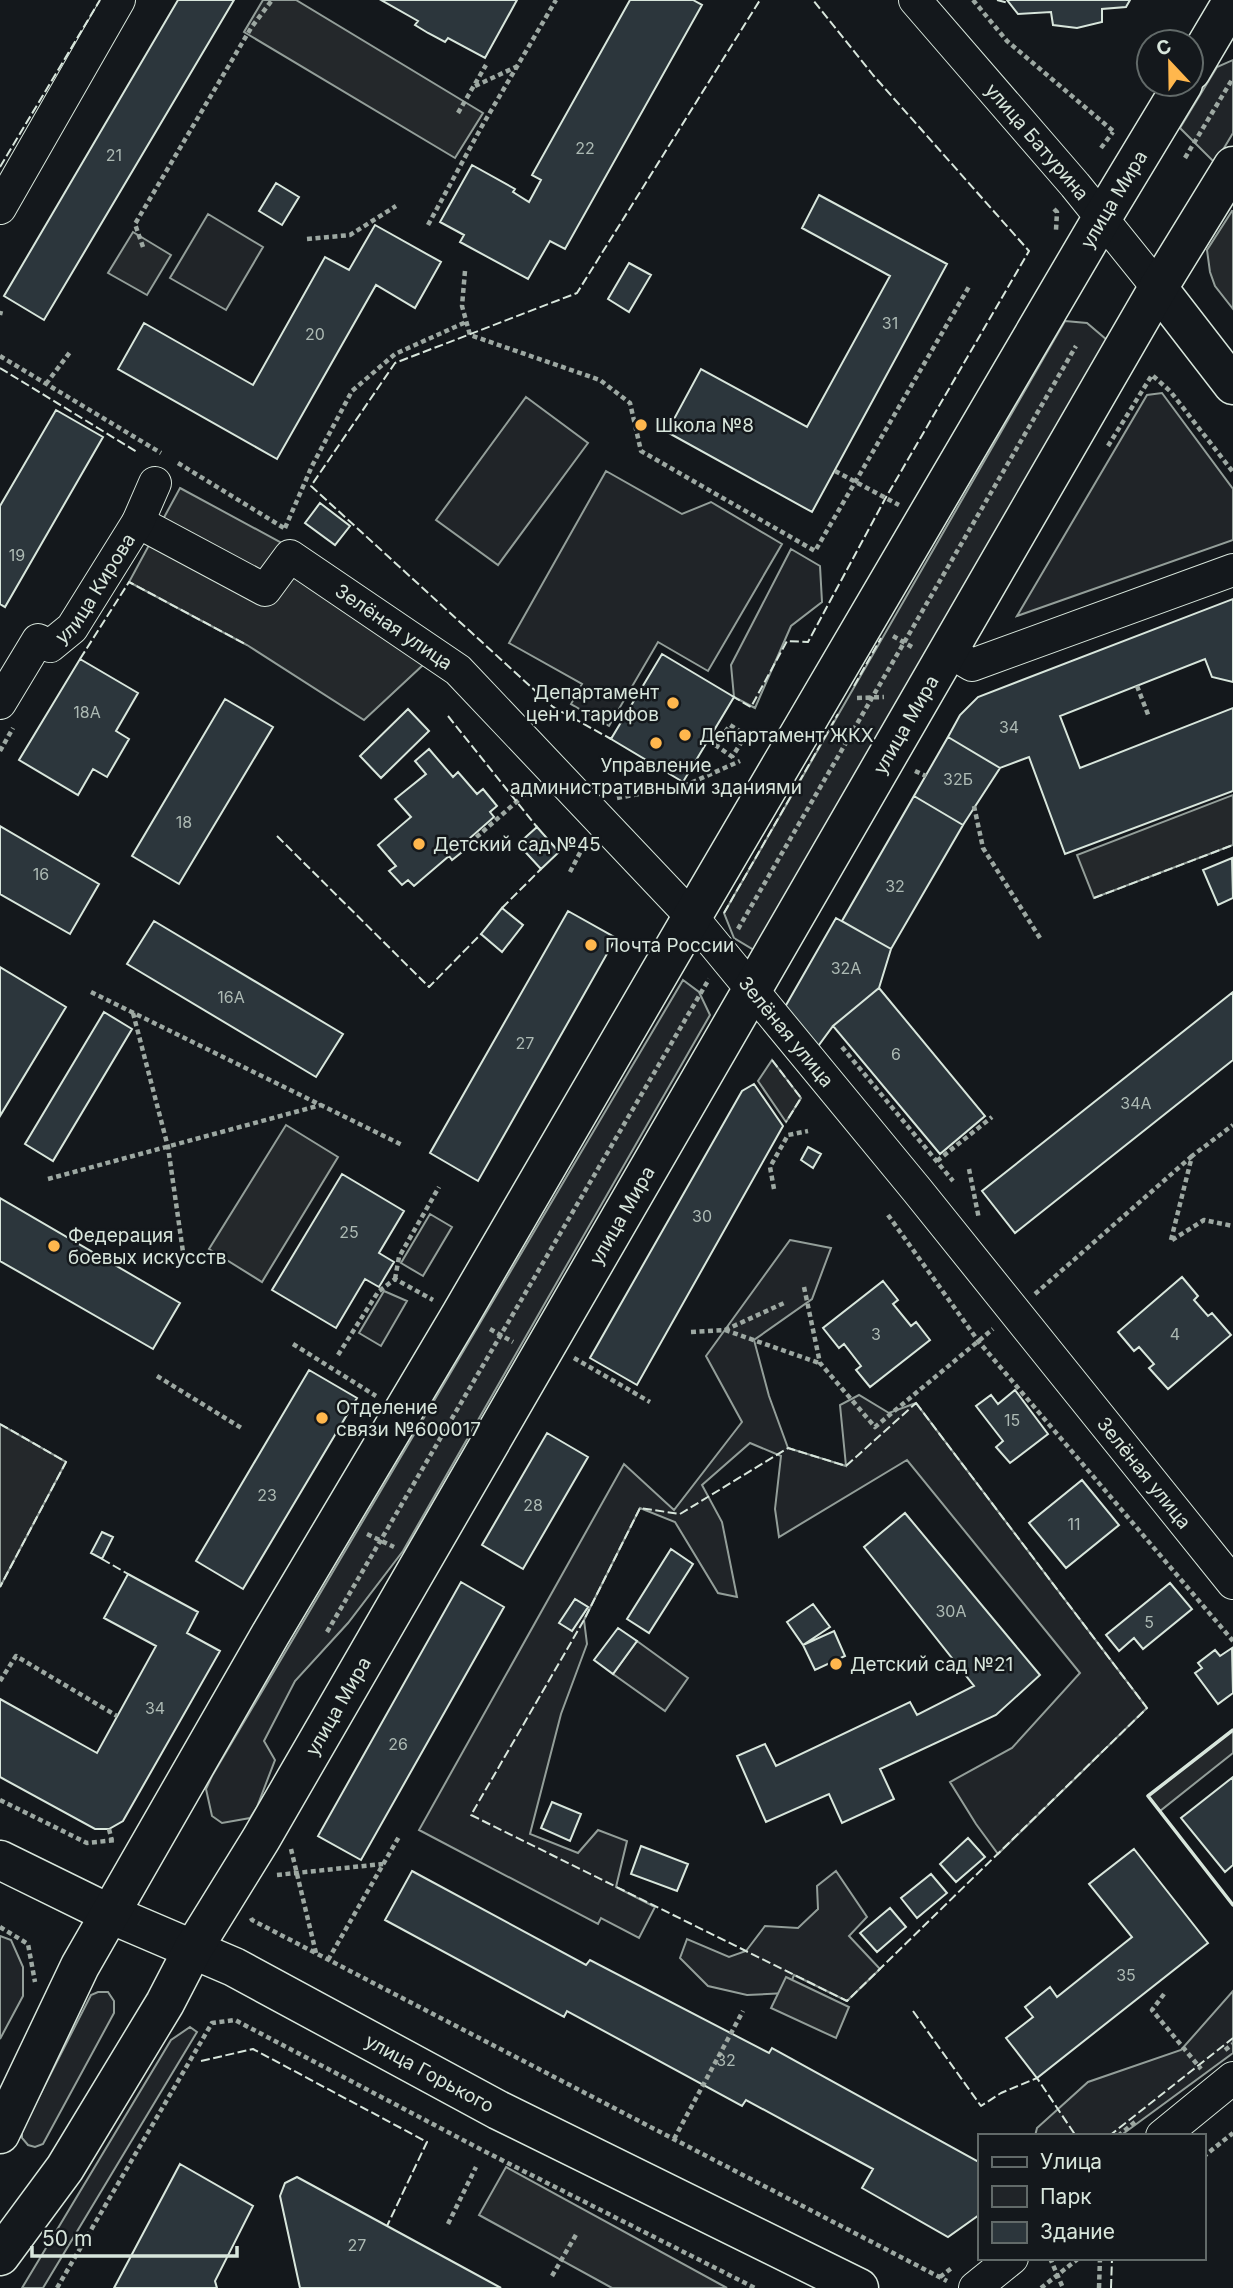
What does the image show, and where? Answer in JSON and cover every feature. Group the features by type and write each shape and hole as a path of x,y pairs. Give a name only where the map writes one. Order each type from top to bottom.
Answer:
{"main road":[{"path":"1205,47 1233,0"},
{"name":"улица Мира","path":"0,2134 80,1966 338,1519 511,1230 692,916 1175,98"},
{"name":"улица Мира","path":"0,2256 65,2168 165,2003 193,1949 261,1839 922,697 934,651 1233,166"},
{"name":"улица Батурина","path":"1158,288 1233,385"},
{"name":"улица Горького","path":"0,1860 110,1914 234,1967 498,2110 859,2288"}],"street":[{"path":"0,208 119,0"},
{"name":"улица Батурина","path":"915,0 1102,218 1158,288"},
{"name":"улица Кирова","path":"0,703 38,640 50,646 72,628 138,522 165,467"},
{"name":"Зелёная улица","path":"138,522 265,590 290,556 458,670 488,699 692,916 917,1190 1233,1583"},
{"path":"934,651 971,666 1233,570"},
{"path":"1164,2134 1233,2078"},
{"path":"963,2285 1008,2260"}],"path":[{"path":"143,247 135,224 251,28 272,0"},
{"path":"428,225 556,0"},
{"path":"973,0 1007,41 1114,131"},
{"path":"458,113 486,65"},
{"path":"474,86 518,66"},
{"path":"1185,158 1233,78"},
{"path":"1178,150 1192,165"},
{"path":"307,239 350,235 396,206"},
{"path":"465,271 462,306 470,335 600,380 631,403 640,451 815,551 970,285"},
{"path":"0,356 46,384 165,467 285,529 312,466 352,391 395,354 466,321"},
{"path":"327,1632 502,1336 1076,346"},
{"path":"46,384 70,352"},
{"path":"1152,375 1170,391 1233,472"},
{"path":"835,471 900,506"},
{"path":"889,634 904,642 934,651"},
{"path":"1137,686 1149,717"},
{"path":"820,699 922,697"},
{"path":"716,746 730,725 746,735 732,757"},
{"path":"708,740 747,765"},
{"path":"612,798 684,786 740,761"},
{"path":"470,843 517,801"},
{"path":"974,806 983,848 1040,938"},
{"path":"91,992 402,1145"},
{"path":"133,1012 168,1147 184,1259"},
{"path":"842,1047 953,1181"},
{"path":"48,1179 322,1105"},
{"path":"937,1161 992,1117"},
{"path":"804,1287 820,1363 875,1427 1015,1312 1192,1156 1233,1125"},
{"path":"774,1189 770,1167 788,1135 807,1131"},
{"path":"1192,1156 1171,1240 1204,1220 1233,1226"},
{"path":"338,1355 378,1292 395,1279 398,1257 439,1187"},
{"path":"888,1215 979,1342 1233,1641"},
{"path":"395,1279 435,1301"},
{"path":"691,1332 725,1330 785,1303"},
{"path":"483,1325 516,1344"},
{"path":"725,1330 820,1363"},
{"path":"293,1343 379,1398"},
{"path":"567,1354 650,1402"},
{"path":"157,1376 243,1429"},
{"path":"338,1519 422,1561"},
{"path":"0,1681 16,1656 117,1716"},
{"path":"0,1800 87,1843"},
{"path":"109,1829 112,1841"},
{"path":"328,1960 400,1835"},
{"path":"288,1838 317,1954"},
{"path":"266,1877 384,1864"},
{"path":"252,1920 674,2139 963,2285"},
{"path":"0,1927 28,1944"},
{"path":"1164,1994 1152,2010 1198,2066"},
{"path":"674,2139 743,2011"},
{"path":"57,2288 212,2023 234,2020 482,2150 755,2288"},
{"path":"1205,2155 1233,2133"},
{"path":"447,2224 476,2167"},
{"path":"552,2277 577,2233"},
{"path":"1051,2260 1063,2288"},
{"path":"1041,2288 1077,2260"},
{"path":"1099,2288 1100,2260"}],"green space":[{"path":"1233,60 1233,133 1215,163 1180,128 1198,98 1205,98 1205,87 1217,67"},
{"path":"208,214 263,247 226,310 170,278"},
{"path":"1065,321 1087,323 1107,340 754,950 734,938 724,913"},
{"path":"1162,393 1233,489 1233,540 1017,616 1147,395"},
{"path":"526,397 588,443 498,565 436,520"},
{"path":"606,471 682,514 711,502 782,544 708,671 658,642 609,726 571,704 582,684 509,643"},
{"path":"791,549 820,566 822,602 791,626 755,708 734,697 731,665"},
{"path":"683,980 699,992 710,1015 403,1551 348,1623 295,1681 264,1741 275,1760 257,1807 250,1818 222,1823 212,1816 206,1789 212,1776"},
{"path":"430,1214 452,1227 423,1276 401,1263"},
{"path":"790,1240 831,1248 812,1299 754,1340 769,1396 788,1448 846,1466 840,1405 859,1395 889,1413 916,1403 1147,1708 998,1854 950,1782 1012,1748 1080,1673 907,1460 779,1537 775,1509 781,1456 750,1443 702,1485 722,1522 737,1597 718,1593 675,1522 640,1508 584,1620 587,1644 561,1714 530,1834 578,1853 598,1830 627,1841 616,1887 655,1907 639,1938 601,1918 598,1924 419,1830 624,1464 674,1510 742,1422 706,1356","holes":["575,1599 588,1607 572,1631 560,1623"]},
{"path":"384,1291 407,1301 381,1346 359,1333"},
{"path":"637,1641 688,1678 665,1711 613,1674"},
{"path":"836,1871 867,1917 849,1936 880,1969 847,2001 794,1975 787,1993 747,1995 708,1986 680,1958 687,1939 729,1957 746,1951 765,1926 798,1928 818,1909 817,1886"},
{"path":"0,1936 11,1940 23,1967 23,1996 0,2039"},
{"path":"1233,1991 1233,2053 1123,2134 1036,2134 1037,2128 1088,2082 1181,2050"},
{"path":"108,1992 114,2001 114,2013 43,2144 35,2147 28,2145 22,2138 22,2130 91,1995"},
{"path":"190,2027 197,2032 43,2288 22,2288 171,2040"}],"shaded area":[{"path":"263,0 296,0 483,113 455,158 244,32"},
{"path":"1232,211 1233,309 1215,286 1207,250"},
{"path":"133,232 171,255 147,295 108,273"},
{"path":"180,488 304,555 438,651 364,720 247,645 129,582"},
{"path":"1233,795 1233,845 1094,898 1077,855"},
{"path":"772,1060 801,1098 786,1122 758,1081"},
{"path":"286,1125 338,1157 262,1282 209,1249"},
{"path":"0,1424 66,1462 0,1587"},
{"path":"1233,1730 1233,1753 1160,1811 1148,1796"},
{"path":"786,1977 849,2007 836,2038 771,2008"},
{"path":"506,2167 727,2288 612,2288 479,2215"}],"building":[{"path":"178,0 234,0 44,320 4,296"},
{"path":"381,0 517,0 485,58 448,38 445,42 428,33 415,25 418,21"},
{"path":"630,0 693,0 702,5 565,249 550,241 528,279 460,242 464,235 440,222 472,165 515,189 513,192 529,202 541,180 532,175"},
{"path":"1007,0 1130,0 1126,7 1102,9 1102,22 1077,28 1053,25 1051,12 1018,14"},
{"path":"276,183 299,197 282,225 259,211"},
{"path":"819,195 947,264 812,512 667,432 701,369 807,427 890,276 802,228"},
{"path":"375,225 441,262 415,308 376,285 277,459 118,369 144,323 253,385 325,257 349,270"},
{"path":"629,263 651,275 629,312 608,299"},
{"path":"56,410 103,437 5,607 0,604 0,506"},
{"path":"320,503 350,526 335,545 305,523"},
{"path":"1233,599 1233,682 1212,677 1205,659 1060,716 1080,768 1233,708 1233,791 1065,854 1029,757 1000,768 948,737 960,715 978,697"},
{"path":"662,654 734,697 683,782 611,739"},
{"path":"80,659 138,693 116,731 129,739 107,777 93,769 78,795 19,760"},
{"path":"225,699 273,727 179,884 132,856"},
{"path":"408,709 429,731 381,778 360,756"},
{"path":"948,737 1000,768 963,825 914,796"},
{"path":"429,749 453,777 458,772 477,794 483,789 497,806 490,812 494,817 462,845 466,849 452,860 449,856 414,886 408,880 402,885 389,871 396,866 378,845 411,817 395,799 426,774 415,761"},
{"path":"914,796 963,825 891,949 842,921"},
{"path":"0,826 99,884 70,934 0,894"},
{"path":"537,827 559,852 541,869 518,844"},
{"path":"1232,858 1233,898 1218,905 1203,870"},
{"path":"502,908 523,925 502,952 481,934"},
{"path":"568,911 616,938 478,1181 430,1153"},
{"path":"836,918 891,949 879,988 833,1026 816,1049 785,1007"},
{"path":"154,921 343,1034 316,1077 127,964"},
{"path":"0,967 66,1007 0,1116"},
{"path":"879,988 985,1116 940,1154 833,1026"},
{"path":"1233,992 1233,1060 1015,1233 982,1191"},
{"path":"104,1012 132,1029 53,1161 25,1144"},
{"path":"754,1084 783,1126 637,1385 590,1358 742,1091"},
{"path":"808,1147 821,1154 813,1168 801,1160"},
{"path":"342,1174 404,1211 379,1253 394,1262 379,1287 365,1279 336,1328 272,1290"},
{"path":"0,1198 180,1303 153,1349 0,1261"},
{"path":"1182,1277 1198,1296 1194,1300 1208,1316 1212,1313 1231,1335 1168,1389 1149,1368 1154,1364 1139,1347 1134,1351 1118,1332"},
{"path":"883,1281 898,1300 893,1304 911,1326 916,1322 930,1340 870,1387 856,1370 861,1366 844,1344 839,1348 823,1328"},
{"path":"309,1370 357,1398 243,1589 196,1561"},
{"path":"1015,1390 1048,1434 1010,1463 996,1447 1003,1441 976,1406 991,1395 998,1404"},
{"path":"547,1433 588,1457 523,1569 482,1545"},
{"path":"1082,1480 1119,1525 1066,1568 1029,1523"},
{"path":"905,1513 1040,1675 996,1715 880,1769 894,1799 842,1823 829,1794 766,1822 737,1756 765,1744 776,1766 910,1702 917,1715 974,1686 864,1547"},
{"path":"102,1532 113,1537 102,1559 91,1553"},
{"path":"671,1549 693,1564 649,1633 627,1619"},
{"path":"128,1574 198,1612 187,1633 220,1651 123,1821 109,1829 95,1829 0,1777 0,1699 97,1753 156,1646 104,1618"},
{"path":"461,1582 504,1607 361,1860 318,1836"},
{"path":"1170,1583 1192,1609 1143,1649 1134,1638 1119,1651 1106,1635"},
{"path":"575,1599 588,1607 572,1631 559,1623"},
{"path":"813,1604 830,1627 803,1645 787,1622"},
{"path":"618,1628 637,1641 613,1674 594,1660"},
{"path":"834,1631 845,1656 815,1670 803,1645"},
{"path":"1232,1648 1233,1693 1218,1704 1195,1673 1202,1668 1198,1663 1215,1650 1220,1656"},
{"path":"1233,1777 1233,1865 1225,1872 1181,1818"},
{"path":"552,1802 581,1814 570,1841 541,1828"},
{"path":"968,1838 985,1857 956,1882 940,1864"},
{"path":"641,1846 688,1864 677,1891 631,1874"},
{"path":"1134,1849 1208,1943 1037,2078 1006,2038 1033,2017 1025,2007 1050,1987 1057,1997 1132,1937 1089,1884"},
{"path":"412,1871 586,1965 590,1960 769,2053 772,2048 978,2161 978,2216 948,2237 862,2188 873,2169 746,2100 742,2106 567,2011 564,2017 385,1920"},
{"path":"931,1874 947,1893 917,1918 901,1898"},
{"path":"890,1908 906,1927 877,1952 860,1933"},
{"path":"180,2164 253,2206 215,2281 217,2288 114,2288"},
{"path":"297,2177 501,2288 300,2288 280,2196 285,2183"}],"fence":[{"path":"0,167 100,0"},
{"path":"612,737 611,739 553,707 311,486 395,363 577,293 760,0"},
{"path":"732,696 751,707 787,641 808,642 885,499 1029,251 873,75 813,0"},
{"path":"997,0 1009,3"},
{"path":"0,368 137,452"},
{"path":"80,659 129,582 247,645"},
{"path":"854,686 881,638"},
{"path":"724,913 838,714"},
{"path":"448,716 537,827"},
{"path":"277,836 429,987 481,934"},
{"path":"1094,898 1233,845"},
{"path":"502,908 541,869"},
{"path":"772,1060 801,1098 786,1122"},
{"path":"916,1403 1147,1708 847,2001 471,1815 584,1620 640,1508 680,1514 788,1448 846,1466 916,1403"},
{"path":"0,1424 66,1462 0,1587"},
{"path":"102,1559 128,1574"},
{"path":"913,2011 981,2106 1001,2093 1037,2078 1075,2134"},
{"path":"1112,2134 1233,2038"},
{"path":"201,2061 253,2049 427,2142 387,2226"},
{"path":"1111,2288 1112,2260"}],"wall":[{"path":"1233,1730 1148,1796 1233,1905"}],"place":[{"name":"Школа №8","path":"641,425"},
{"name":"Департамент цен и тарифов","path":"673,703"},
{"name":"Департамент ЖКХ","path":"685,735"},
{"name":"Управление административными зданиями","path":"656,743"},
{"name":"Детский сад №45","path":"419,844"},
{"name":"Почта России","path":"591,945"},
{"name":"Федерация боевых искусств","path":"54,1246"},
{"name":"Отделение связи №600017","path":"322,1418"},
{"name":"Детский сад №21","path":"836,1664"}]}
